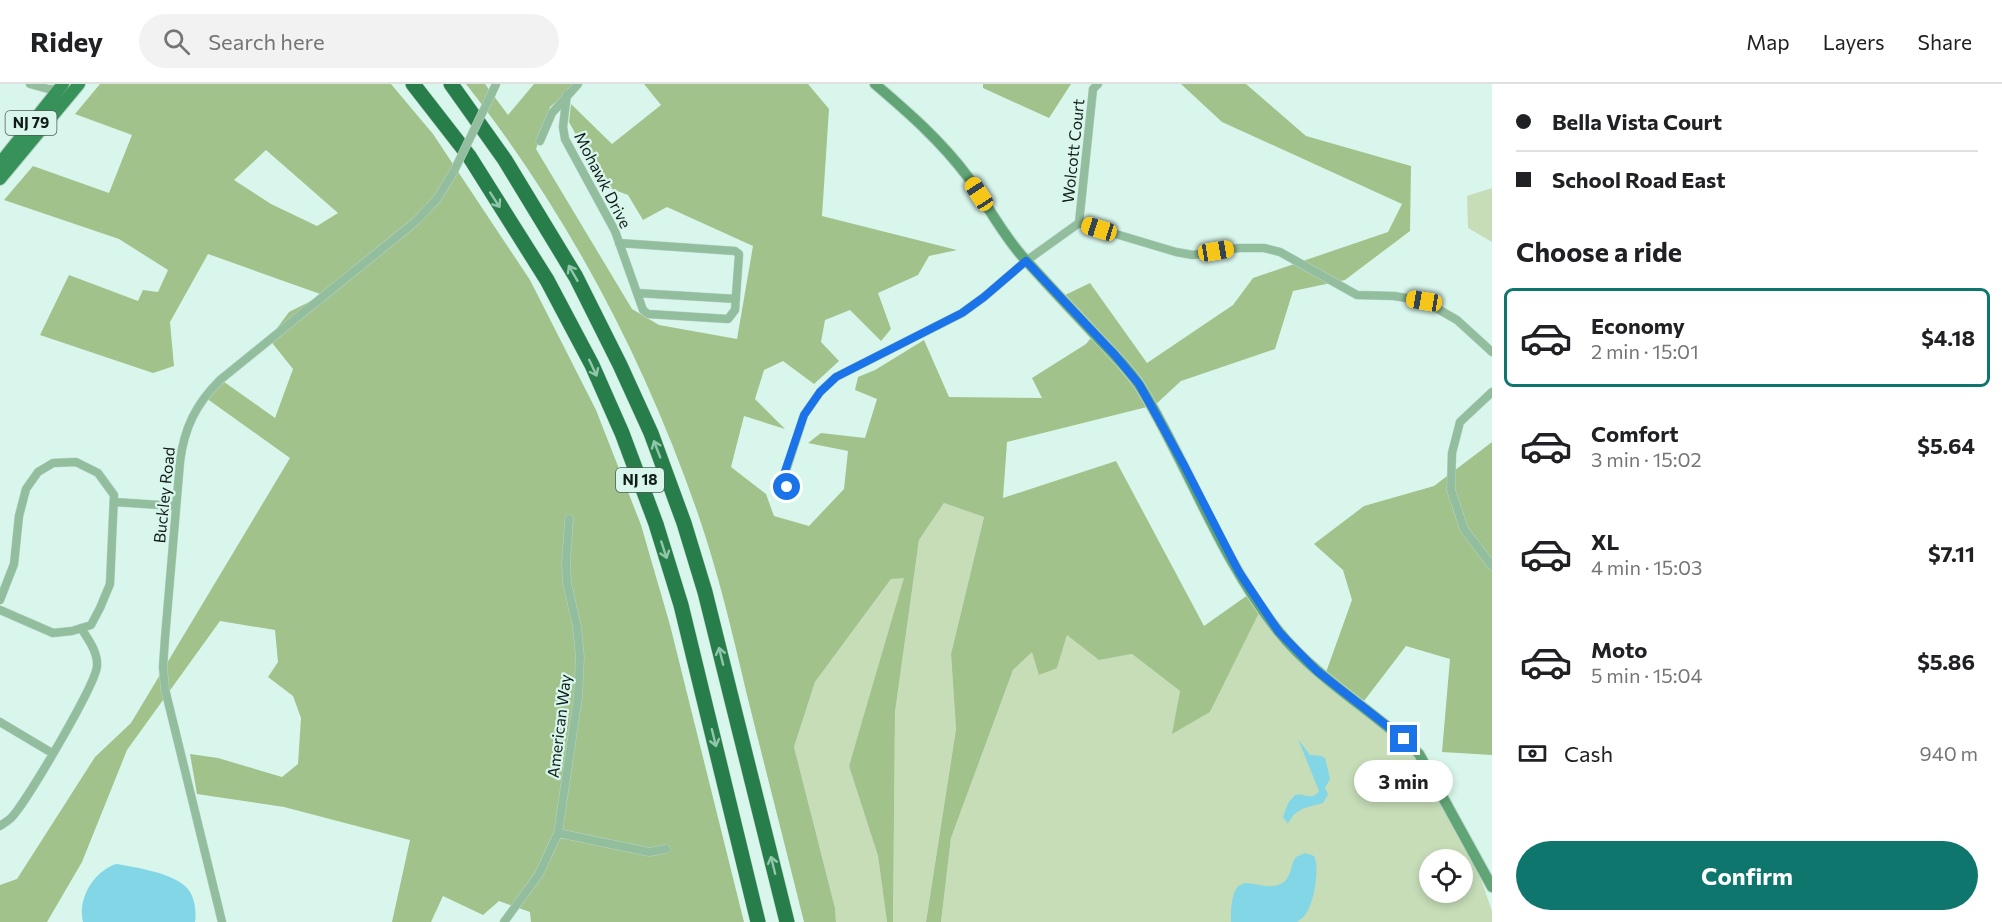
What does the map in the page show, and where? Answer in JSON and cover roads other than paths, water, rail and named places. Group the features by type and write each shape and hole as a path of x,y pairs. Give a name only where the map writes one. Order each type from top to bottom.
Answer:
{"highway":[{"path":"400,84 465,163 479,174"},
{"name":"NJ 18","path":"413,84 469,156 547,280 574,330 622,433 645,494 681,605 759,922"},
{"name":"NJ 18","path":"452,87 506,160 576,277 651,433 684,522 705,592 787,922"}],"main road":[{"name":"NJ 79","path":"0,179 79,84"},
{"name":"NJ 79","path":"0,163 59,86"}],"street":[{"path":"30,84 48,89 59,86"},
{"name":"Buckley Road","path":"222,922 165,689 165,638 184,437 194,412 205,396 237,365 415,222 437,199 454,171 496,84"},
{"path":"540,141 552,114 578,84"},
{"path":"875,84 917,119 950,155 1026,261 1114,354 1139,384 1239,572 1279,632 1317,671 1404,739 1419,754 1492,887"},
{"name":"Wolcott Court","path":"1080,223 1093,89 1098,84"},
{"name":"Mohawk Drive","path":"567,94 563,120 565,139 611,223 643,310 648,314 723,320 734,314 738,252 619,243"},
{"path":"789,496 783,477 804,415 820,392 836,377 962,313 1026,261 1080,223 1193,255 1239,248 1264,248 1280,252 1357,295 1394,296 1424,301 1457,320 1492,352"},
{"path":"637,293 736,299"},
{"path":"1492,392 1460,422 1452,453 1451,490 1464,529 1492,566"},
{"path":"0,600 14,564 19,516 26,489 38,472 53,463 76,462 98,473 114,495 114,502 110,584 91,624 72,631 53,633 0,610"},
{"path":"114,502 176,506"},
{"name":"American Way","path":"504,922 539,874 558,833 578,697 580,657 577,627 567,583 569,519"},
{"path":"0,826 11,818 92,683 97,665 93,647 81,628"},
{"path":"0,723 52,753"},
{"path":"558,833 649,852 666,849"}],"water":[{"path":"1298,739 1310,755 1325,758 1330,779 1325,788 1328,794 1323,803 1298,811 1288,824 1283,817 1288,803 1295,795 1313,796 1319,791"},
{"path":"1305,853 1314,856 1316,876 1312,900 1303,917 1297,922 1231,922 1232,902 1241,884 1275,886 1284,882 1296,857"},
{"path":"116,864 162,874 179,881 191,893 196,913 195,922 83,922 83,904 89,887 101,873"}]}
